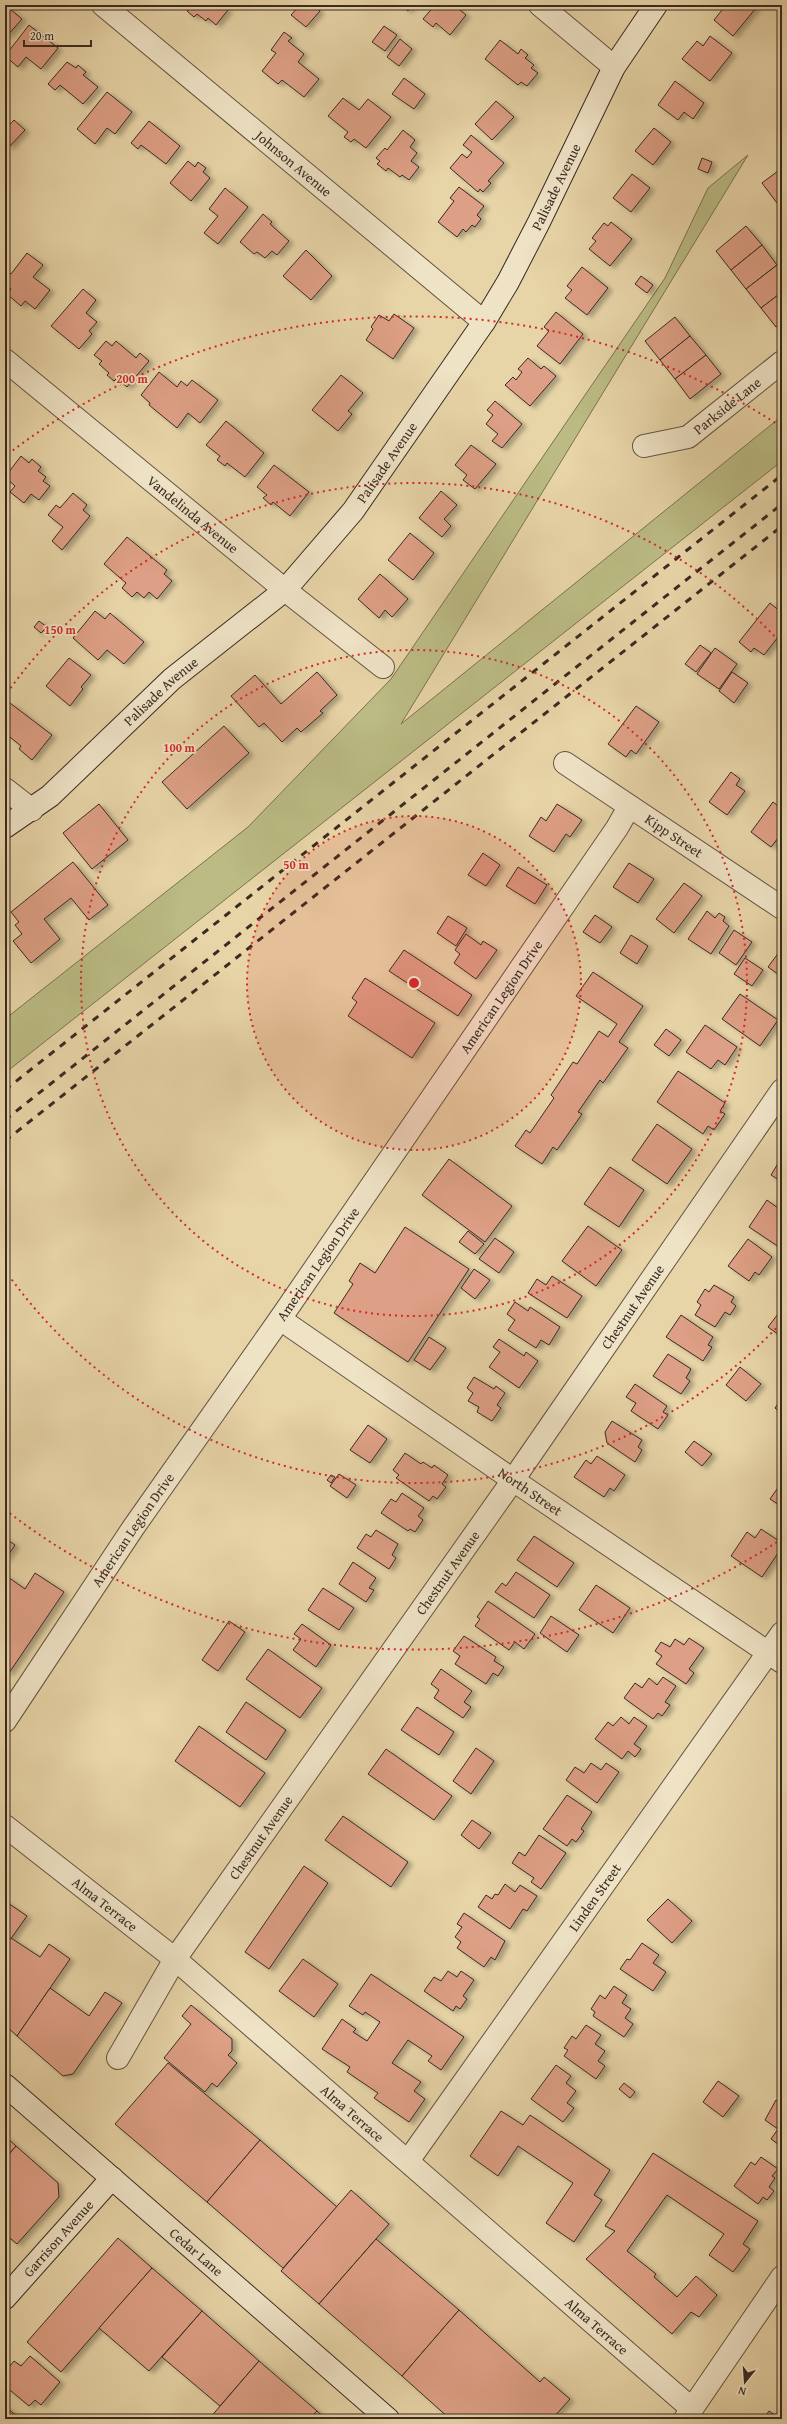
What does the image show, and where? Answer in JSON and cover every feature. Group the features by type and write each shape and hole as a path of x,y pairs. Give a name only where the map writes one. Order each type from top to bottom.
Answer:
{"street":[{"name":"Johnson Avenue","path":"103,5 484,322"},
{"path":"540,5 614,67"},
{"name":"Palisade Avenue","path":"5,827 32,810 50,796 172,679 285,590 353,510 484,322 529,242 614,67 656,5"},
{"name":"Vandelinda Avenue","path":"5,360 285,590 383,667"},
{"name":"Parkside Lane","path":"644,446 688,437 782,362"},
{"name":"Kipp Street","path":"565,763 782,908"},
{"path":"5,788 32,810"},
{"name":"American Legion Drive","path":"5,1721 133,1528 280,1319 613,834 629,807"},
{"name":"Chestnut Avenue","path":"118,2058 175,1959 513,1480 782,1090"},
{"name":"North Street","path":"280,1319 513,1480 775,1657"},
{"name":"Linden Street","path":"408,2161 775,1657 782,1633"},
{"name":"Alma Terrace","path":"5,1826 175,1959 408,2161 688,2414"},
{"name":"Cedar Lane","path":"5,2085 388,2419"},
{"name":"Garrison Avenue","path":"5,2298 112,2178"},
{"path":"688,2414 782,2277"}],"green space":[{"path":"748,155 401,724 782,416 782,461 5,1073 5,1019 248,827 391,679 665,278 708,188"}],"building":[{"path":"5,5 22,19 7,36 5,34"},
{"path":"185,5 221,5 228,10 216,25 208,18 206,21 197,14 194,17 187,11 189,8"},
{"path":"300,5 313,5 320,11 306,27 291,15"},
{"path":"401,5 412,5 408,11"},
{"path":"435,5 454,5 466,15 450,35 436,23 433,27 423,19"},
{"path":"726,5 753,5 756,8 733,36 714,20"},
{"path":"29,25 58,48 41,69 26,57 18,67 5,56"},
{"path":"384,26 397,35 385,51 372,42"},
{"path":"284,32 292,38 288,41 304,54 298,62 319,79 304,97 282,80 278,84 262,71 276,53 271,50"},
{"path":"710,36 732,53 710,81 682,59 697,41 703,46"},
{"path":"400,39 412,49 399,66 387,57"},
{"path":"500,40 518,54 521,49 528,55 525,58 534,65 531,68 538,73 527,86 521,82 518,85 485,59"},
{"path":"67,62 76,68 78,65 86,72 83,75 98,87 83,104 60,85 55,90 48,84"},
{"path":"404,78 425,94 414,109 392,94"},
{"path":"675,81 704,103 693,119 684,112 678,120 658,105"},
{"path":"107,92 132,112 115,134 107,128 95,144 77,129"},
{"path":"343,98 359,110 368,99 391,117 366,148 354,139 351,142 344,137 348,132 328,116"},
{"path":"496,101 514,117 492,140 475,124"},
{"path":"14,120 25,130 9,147 5,143 5,130"},
{"path":"149,121 180,146 166,164 141,145 138,149 131,143"},
{"path":"654,128 671,142 653,165 635,151"},
{"path":"403,130 415,140 410,147 417,153 411,161 419,167 409,180 402,175 400,177 388,168 386,171 377,164 380,161 376,158 385,148 387,150"},
{"path":"471,135 504,163 488,181 491,183 483,192 480,189 478,192 450,168 462,154 467,158 472,152 463,145"},
{"path":"702,158 712,162 708,173 698,169"},
{"path":"188,161 195,167 198,162 206,168 203,172 210,178 191,201 170,183"},
{"path":"782,168 782,199 777,203 762,183"},
{"path":"632,174 650,188 631,212 613,198"},
{"path":"459,187 484,206 477,215 481,219 475,227 472,225 466,232 463,229 457,237 438,222 454,201 450,198"},
{"path":"225,188 248,207 218,244 204,233 218,216 209,209"},
{"path":"263,214 272,222 270,224 289,241 277,255 272,251 265,258 257,252 254,254 240,242"},
{"path":"611,222 632,239 610,266 589,249 596,241 592,238 604,223 608,226"},
{"path":"746,226 762,245 731,270 716,251"},
{"path":"762,245 777,265 746,289 731,270"},
{"path":"306,250 332,276 311,300 283,276"},
{"path":"27,253 43,265 33,277 50,290 35,309 25,301 21,306 7,294 11,289 5,285 5,276 9,272 11,274"},
{"path":"777,265 782,271 782,292 761,308 746,289"},
{"path":"582,267 608,288 587,315 565,298 572,290 567,286"},
{"path":"641,276 653,285 647,293 635,284"},
{"path":"83,289 96,300 86,313 97,322 89,331 92,334 79,349 51,326"},
{"path":"782,292 782,323 776,327 761,308"},
{"path":"556,312 583,334 560,364 537,346 549,331 544,327"},
{"path":"394,314 414,328 393,359 366,340 373,329 371,327 379,315 389,321"},
{"path":"675,317 690,336 660,360 645,341"},
{"path":"690,336 706,355 675,379 660,360"},
{"path":"106,341 112,346 116,341 136,358 140,353 149,361 127,387 117,378 114,381 107,375 109,373 99,364 102,361 94,355"},
{"path":"706,355 721,374 690,399 675,379"},
{"path":"528,358 541,369 544,366 556,376 530,406 505,385 513,377 516,380 522,372 518,369"},
{"path":"159,372 177,387 181,381 187,386 192,380 218,400 200,423 188,413 177,428 149,405 150,403 141,395"},
{"path":"341,375 363,393 348,411 352,414 338,431 312,410"},
{"path":"495,401 522,424 502,448 492,441 498,434 486,424 493,415 487,410"},
{"path":"226,421 264,453 245,477 227,463 225,466 217,460 220,456 206,445"},
{"path":"471,445 496,464 475,489 463,480 467,475 455,465"},
{"path":"21,456 29,463 32,459 41,467 38,471 46,477 43,481 50,486 39,500 31,494 24,503 10,492 15,486 5,477"},
{"path":"274,465 309,492 290,516 273,502 271,505 263,498 267,495 257,487"},
{"path":"441,491 457,505 444,519 451,526 442,537 419,518"},
{"path":"73,493 87,505 83,510 90,516 62,550 52,541 63,527 48,515 56,505 60,508"},
{"path":"410,533 434,553 413,580 388,560"},
{"path":"127,537 167,570 164,574 172,581 157,599 149,592 144,598 137,592 132,597 122,588 126,583 104,564"},
{"path":"380,574 408,599 392,617 385,610 379,618 358,599"},
{"path":"770,603 782,613 782,632 764,655 754,648 751,652 739,642"},
{"path":"95,611 105,619 110,613 144,642 124,664 107,650 98,660 73,638"},
{"path":"39,621 47,627 41,633 34,627"},
{"path":"700,645 711,653 696,672 685,664"},
{"path":"715,648 737,664 719,689 697,674"},
{"path":"69,658 91,675 81,687 83,689 70,706 46,686"},
{"path":"317,672 337,695 320,711 323,713 301,732 297,728 282,742 264,723 259,727 231,696 255,675 281,704"},
{"path":"732,672 748,683 734,703 719,691"},
{"path":"10,703 52,735 32,760 19,749 21,746 5,733 5,709"},
{"path":"636,706 659,722 636,754 631,750 626,757 608,744"},
{"path":"224,726 249,753 187,809 162,782"},
{"path":"731,772 740,779 736,785 745,791 727,815 709,802"},
{"path":"773,802 782,809 782,833 771,847 751,832"},
{"path":"99,804 128,840 92,869 63,833"},
{"path":"557,804 582,820 570,837 566,834 554,852 529,836 541,817 546,821"},
{"path":"483,853 500,865 486,886 468,875"},
{"path":"73,862 108,905 89,920 71,898 44,919 60,939 31,963 13,941 22,934 15,925 19,922 11,912"},
{"path":"629,863 654,879 638,903 613,887"},
{"path":"518,867 547,885 535,904 506,886"},
{"path":"684,883 702,896 674,933 656,919"},
{"path":"707,911 715,918 719,913 725,917 723,921 729,926 711,954 688,939"},
{"path":"595,915 612,927 600,943 583,932"},
{"path":"448,916 467,928 456,946 437,933"},
{"path":"734,930 752,942 736,965 719,953"},
{"path":"466,934 481,945 483,941 497,950 476,979 454,963 460,954 455,950"},
{"path":"631,935 648,946 637,964 620,953"},
{"path":"782,948 782,977 768,967"},
{"path":"404,950 472,995 458,1016 389,971"},
{"path":"745,958 763,970 752,986 734,974"},
{"path":"593,972 643,1006 619,1042 628,1048 603,1083 600,1080 578,1112 582,1114 557,1150 553,1147 542,1164 515,1146 526,1130 530,1133 554,1098 551,1095 573,1062 577,1064 599,1031 608,1037 617,1024 576,996"},
{"path":"365,978 435,1023 412,1058 348,1016 357,1002 352,998"},
{"path":"740,994 778,1020 760,1046 722,1019"},
{"path":"705,1025 737,1047 725,1065 718,1060 711,1069 686,1052"},
{"path":"666,1029 681,1040 669,1056 654,1045"},
{"path":"678,1071 725,1103 720,1111 725,1114 714,1130 708,1126 703,1134 657,1102"},
{"path":"657,1124 692,1149 667,1184 632,1160"},
{"path":"782,1157 782,1182 771,1175"},
{"path":"449,1159 512,1206 485,1242 422,1195"},
{"path":"610,1167 644,1190 619,1227 584,1204"},
{"path":"767,1200 782,1211 782,1249 749,1227"},
{"path":"588,1226 622,1250 596,1286 562,1261"},
{"path":"405,1227 469,1269 408,1362 334,1313 353,1284 349,1281 360,1263 375,1273"},
{"path":"468,1231 484,1244 475,1254 459,1242"},
{"path":"495,1238 514,1252 499,1273 479,1259"},
{"path":"748,1239 772,1257 759,1275 755,1272 749,1281 728,1266"},
{"path":"474,1269 490,1280 475,1299 461,1288"},
{"path":"552,1276 582,1296 567,1318 528,1293 537,1279 546,1285"},
{"path":"714,1285 734,1297 731,1302 736,1306 730,1315 725,1312 715,1327 695,1315 701,1305 697,1302 705,1289 709,1292"},
{"path":"515,1302 528,1311 530,1307 560,1327 549,1345 541,1340 536,1348 508,1330 515,1320 507,1314"},
{"path":"778,1314 782,1316 782,1337 768,1327"},
{"path":"681,1315 713,1337 708,1345 712,1347 703,1361 666,1337"},
{"path":"429,1337 446,1348 430,1370 414,1360"},
{"path":"499,1339 524,1356 526,1352 538,1361 519,1388 489,1367 500,1352 493,1347"},
{"path":"668,1354 691,1369 686,1378 690,1381 681,1394 653,1376"},
{"path":"740,1367 761,1384 746,1401 726,1385"},
{"path":"474,1377 494,1389 496,1386 505,1393 497,1405 501,1408 492,1421 477,1412 479,1407 468,1401 473,1393 467,1388"},
{"path":"635,1384 667,1406 663,1412 668,1415 658,1429 631,1411 636,1403 626,1397"},
{"path":"782,1398 782,1414 775,1408"},
{"path":"612,1421 642,1440 638,1447 642,1450 635,1462 607,1443 605,1432"},
{"path":"368,1425 387,1439 370,1463 350,1450"},
{"path":"694,1441 712,1454 702,1466 685,1452"},
{"path":"405,1453 421,1464 423,1462 432,1468 434,1465 448,1475 442,1484 446,1487 437,1499 433,1496 429,1501 396,1478 399,1475 393,1470"},
{"path":"597,1456 625,1475 614,1491 610,1488 604,1497 574,1477 586,1460 591,1464"},
{"path":"339,1474 356,1485 347,1498 330,1486"},
{"path":"331,1475 335,1477 331,1483 327,1480"},
{"path":"782,1482 782,1507 770,1499"},
{"path":"402,1493 424,1508 418,1516 423,1520 415,1532 410,1529 408,1531 381,1513 391,1499 396,1502"},
{"path":"761,1529 782,1543 782,1547 762,1577 731,1556 747,1532 755,1538"},
{"path":"376,1530 398,1544 392,1555 396,1558 389,1569 357,1548 366,1534 371,1537"},
{"path":"534,1536 574,1563 557,1587 517,1560"},
{"path":"5,1538 15,1545 5,1560"},
{"path":"353,1562 376,1578 369,1588 374,1590 366,1602 339,1584"},
{"path":"516,1572 550,1595 534,1618 495,1592 502,1583 506,1586"},
{"path":"35,1573 64,1592 9,1673 5,1671 5,1575 25,1589"},
{"path":"596,1585 630,1608 613,1633 579,1610"},
{"path":"323,1588 354,1608 339,1630 308,1610"},
{"path":"488,1601 535,1634 524,1649 515,1642 509,1650 475,1626 480,1619 477,1617"},
{"path":"551,1616 579,1635 567,1652 540,1633"},
{"path":"229,1621 245,1632 218,1671 202,1660"},
{"path":"302,1624 331,1645 316,1667 293,1650 301,1639 294,1634"},
{"path":"464,1636 496,1657 494,1661 504,1667 498,1676 493,1673 486,1684 455,1664 460,1656 453,1651"},
{"path":"689,1638 704,1648 689,1669 694,1673 686,1684 656,1664 662,1656 655,1651 661,1642 670,1647 675,1639 684,1645"},
{"path":"268,1649 322,1688 300,1718 246,1679"},
{"path":"441,1669 472,1691 464,1702 471,1707 463,1718 434,1698 439,1690 431,1684"},
{"path":"663,1677 676,1686 665,1702 670,1705 662,1716 658,1713 653,1719 624,1698 635,1683 642,1688 649,1678 657,1685"},
{"path":"246,1702 286,1730 266,1760 226,1732"},
{"path":"417,1707 454,1732 439,1755 401,1730"},
{"path":"621,1717 629,1724 634,1717 647,1726 634,1744 641,1749 635,1757 628,1751 622,1759 595,1739 608,1722 613,1726"},
{"path":"199,1726 265,1773 240,1807 175,1761"},
{"path":"476,1748 494,1761 471,1794 453,1781"},
{"path":"386,1749 452,1796 434,1820 368,1774"},
{"path":"591,1763 601,1770 606,1763 619,1772 597,1803 566,1780 575,1767 584,1773"},
{"path":"567,1795 592,1812 581,1829 584,1831 576,1842 572,1839 567,1846 543,1829"},
{"path":"343,1816 408,1862 391,1887 325,1840"},
{"path":"472,1820 491,1833 479,1849 461,1835"},
{"path":"539,1835 566,1853 541,1889 531,1882 534,1878 512,1863 519,1852 525,1856"},
{"path":"304,1866 328,1883 269,1969 245,1952"},
{"path":"505,1884 515,1892 520,1885 537,1896 527,1911 523,1909 510,1929 478,1907 486,1895 492,1899 495,1894 498,1895"},
{"path":"668,1899 692,1921 672,1943 647,1920"},
{"path":"5,1901 27,1916 5,1947"},
{"path":"464,1913 505,1941 495,1960 491,1957 484,1967 457,1948 461,1942 455,1937 462,1927 457,1924"},
{"path":"11,1938 40,1957 49,1944 70,1959 17,2036 5,2025 5,1947"},
{"path":"642,1943 659,1955 653,1963 666,1972 653,1991 620,1969 627,1959 630,1960"},
{"path":"303,1959 338,1984 314,2017 279,1991"},
{"path":"448,1971 457,1977 461,1971 474,1980 463,1996 467,1999 460,2009 456,2006 453,2011 424,1991 434,1977 441,1981"},
{"path":"371,1974 464,2037 441,2070 428,2061 432,2056 408,2040 392,2063 421,2082 414,2091 425,2099 409,2122 374,2098 378,2093 347,2072 350,2067 322,2049 342,2019 356,2029 353,2032 367,2041 380,2022 365,2012 363,2015 349,2006"},
{"path":"614,1986 627,1995 622,2003 631,2009 625,2018 633,2024 624,2037 593,2016 595,2012 591,2009 600,1995 605,1999"},
{"path":"50,1988 89,2016 105,1992 122,2003 73,2074 63,2076 17,2036"},
{"path":"191,2005 232,2039 232,2051 228,2055 237,2063 217,2087 212,2083 205,2092 164,2058 191,2024 182,2016"},
{"path":"586,2025 601,2035 595,2044 605,2051 598,2061 605,2066 596,2079 564,2056 568,2050 564,2048 572,2036 576,2039"},
{"path":"168,2063 260,2140 207,2202 115,2124"},
{"path":"556,2065 571,2076 566,2083 576,2091 567,2103 574,2108 563,2122 531,2099"},
{"path":"718,2081 739,2096 723,2117 703,2102"},
{"path":"624,2083 635,2092 630,2098 619,2089"},
{"path":"776,2100 780,2103 782,2100 782,2147 771,2139 778,2129 765,2120"},
{"path":"501,2111 523,2125 530,2115 610,2170 594,2195 602,2200 574,2242 546,2223 573,2183 518,2146 498,2176 470,2156"},
{"path":"5,2136 16,2146 5,2159"},
{"path":"260,2140 337,2207 283,2268 207,2202"},
{"path":"16,2146 58,2183 59,2197 17,2244 5,2234 5,2159"},
{"path":"653,2153 758,2221 743,2244 750,2249 733,2272 709,2255 724,2234 667,2195 627,2251 656,2274 654,2277 677,2297 696,2276 717,2295 699,2317 691,2312 672,2334 586,2259 615,2231 605,2226"},
{"path":"761,2157 778,2169 772,2176 775,2178 769,2187 774,2191 767,2200 763,2197 758,2204 734,2186 751,2162 755,2165"},
{"path":"351,2190 389,2224 319,2304 281,2271"},
{"path":"118,2238 152,2268 61,2372 27,2342"},
{"path":"376,2239 459,2310 402,2376 319,2304"},
{"path":"152,2268 202,2311 149,2371 99,2328"},
{"path":"459,2310 540,2382 544,2377 570,2399 552,2419 450,2419 402,2376"},
{"path":"202,2311 259,2361 220,2406 162,2357"},
{"path":"30,2356 60,2382 41,2405 35,2400 29,2406 5,2386 5,2372 14,2361 21,2366"},
{"path":"259,2361 317,2411 309,2419 209,2419"},
{"path":"5,2406 20,2419 5,2419"},
{"path":"317,2411 326,2419 309,2419"},
{"path":"769,2411 781,2419 763,2419"}],"railway":[{"path":"5,1090 782,475"},
{"path":"5,1120 782,504"},
{"path":"5,1141 782,526"}]}
